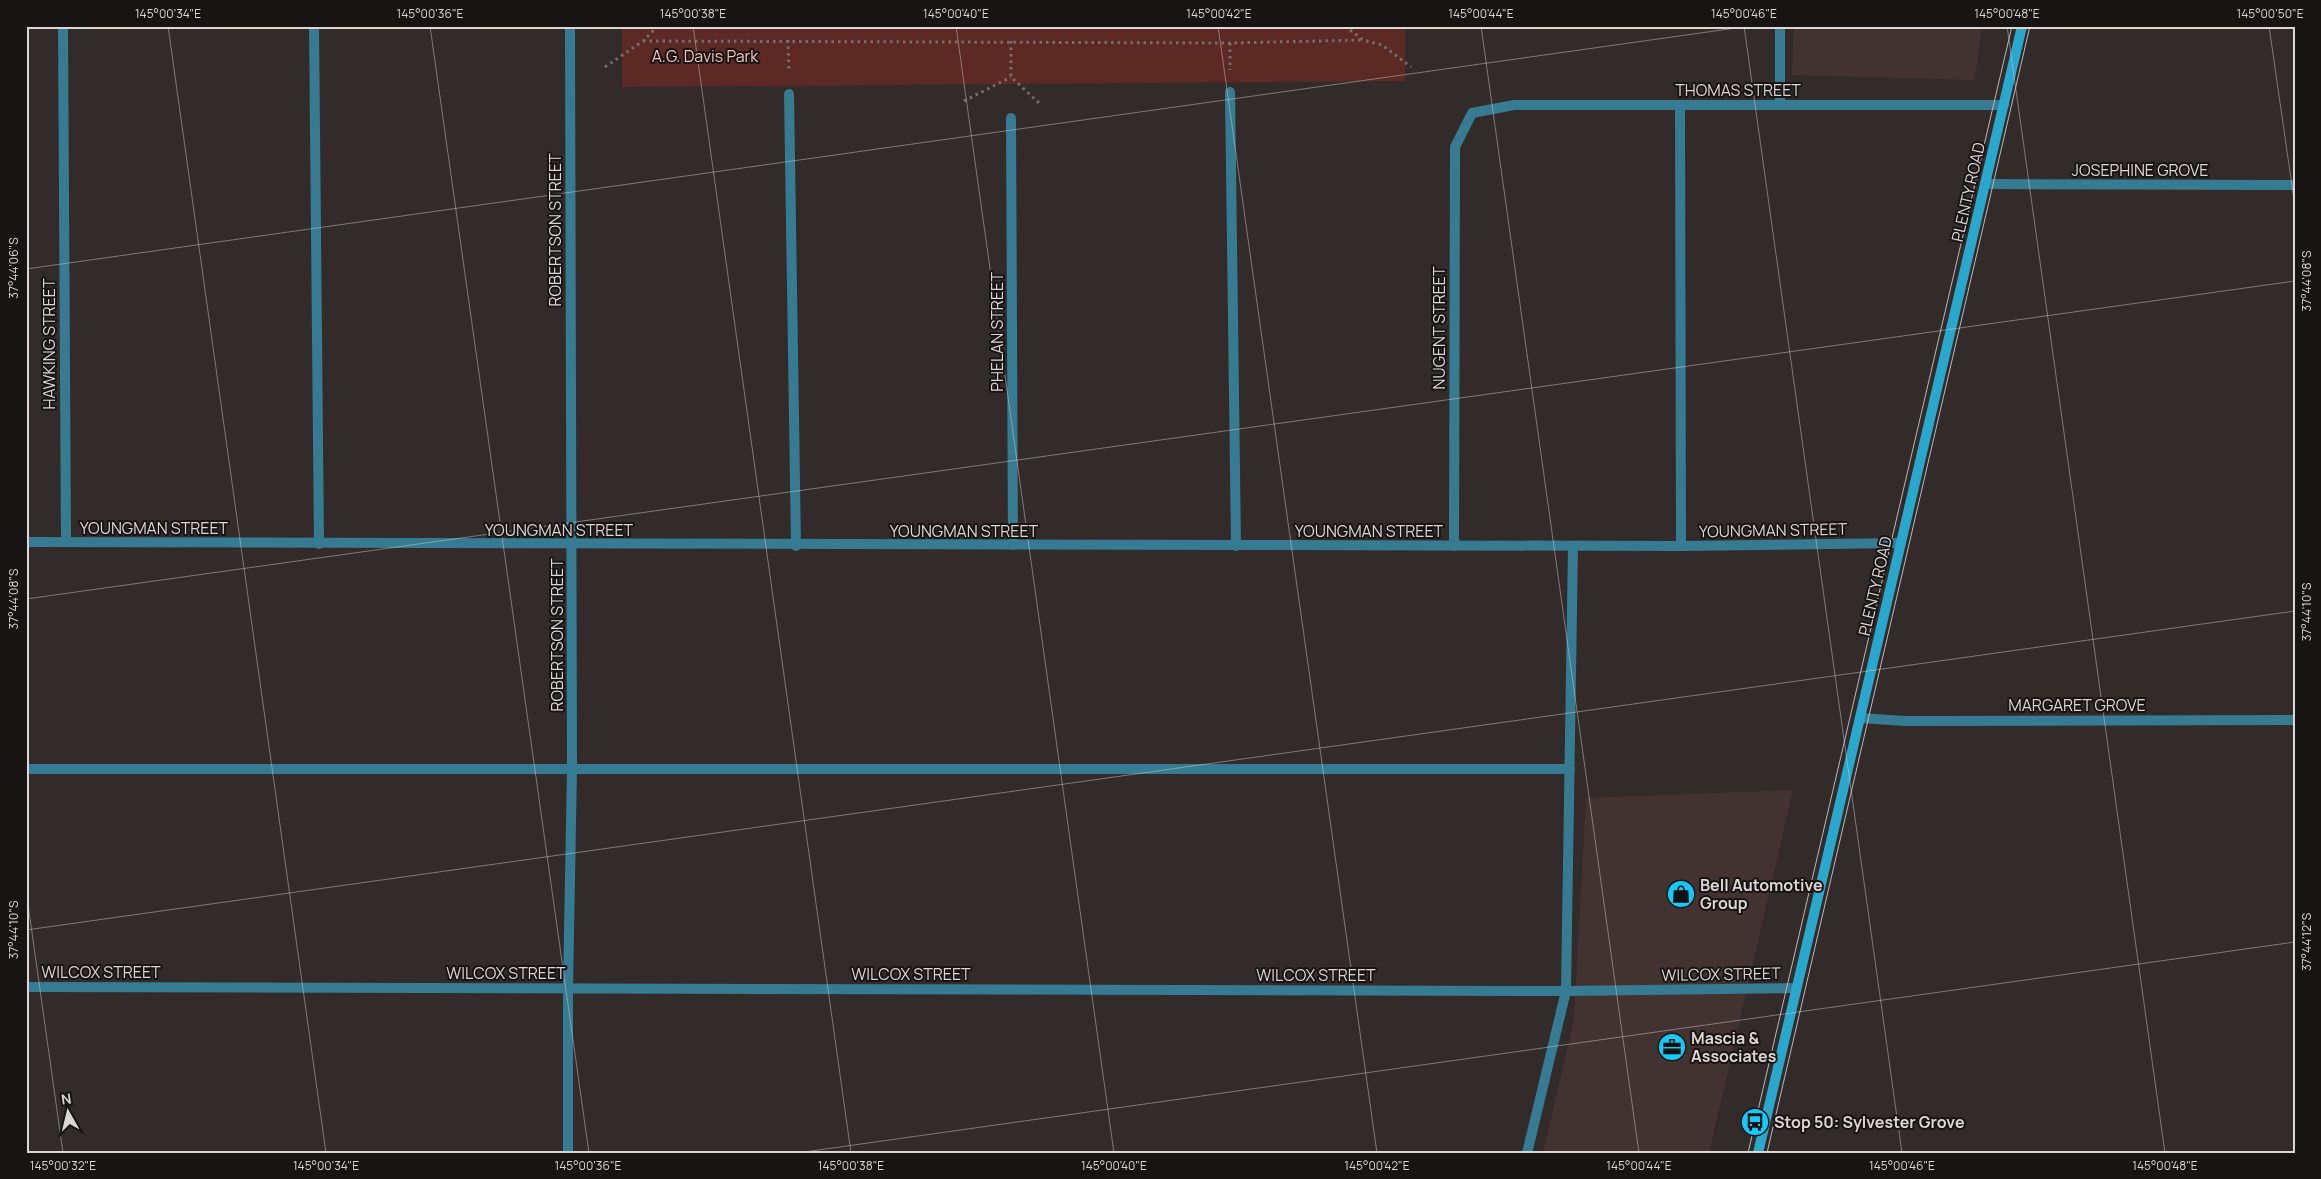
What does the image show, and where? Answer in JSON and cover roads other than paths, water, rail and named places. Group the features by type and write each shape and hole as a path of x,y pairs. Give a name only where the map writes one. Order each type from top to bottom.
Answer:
{"main road":[{"name":"PLENTY ROAD","path":"1758,1153 2022,26"}],"street":[{"name":"HAWKING STREET","path":"63,26 66,542"},
{"path":"314,26 320,544"},
{"name":"ROBERTSON STREET","path":"568,1153 568,988 572,768 570,26"},
{"path":"1780,26 1780,106"},
{"path":"1230,92 1236,546"},
{"path":"789,94 796,546"},
{"name":"THOMAS STREET","path":"1472,113 1514,105 2004,105"},
{"path":"1680,105 1681,546"},
{"name":"NUGENT STREET","path":"1454,546 1455,147 1472,113"},
{"name":"PHELAN STREET","path":"1011,118 1014,546"},
{"name":"JOSEPHINE GROVE","path":"1985,184 2295,185"},
{"name":"YOUNGMAN STREET","path":"26,542 796,546 1681,546 1901,543"},
{"path":"1527,1153 1566,991 1574,546"},
{"name":"MARGARET GROVE","path":"1860,718 1906,721 2295,720"},
{"path":"26,769 1570,769"},
{"name":"WILCOX STREET","path":"26,987 1566,991 1796,988"}],"tram line":[{"path":"1748,1153 2012,26"},
{"path":"1767,1153 2030,26"}],"place":[{"name":"Bell Automotive Group","path":"1681,894"},
{"name":"Mascia & Associates","path":"1672,1047"},
{"name":"Stop 50: Sylvester Grove","path":"1755,1122"}],"park label":[{"name":"A.G. Davis Park","path":"705,56"}]}
